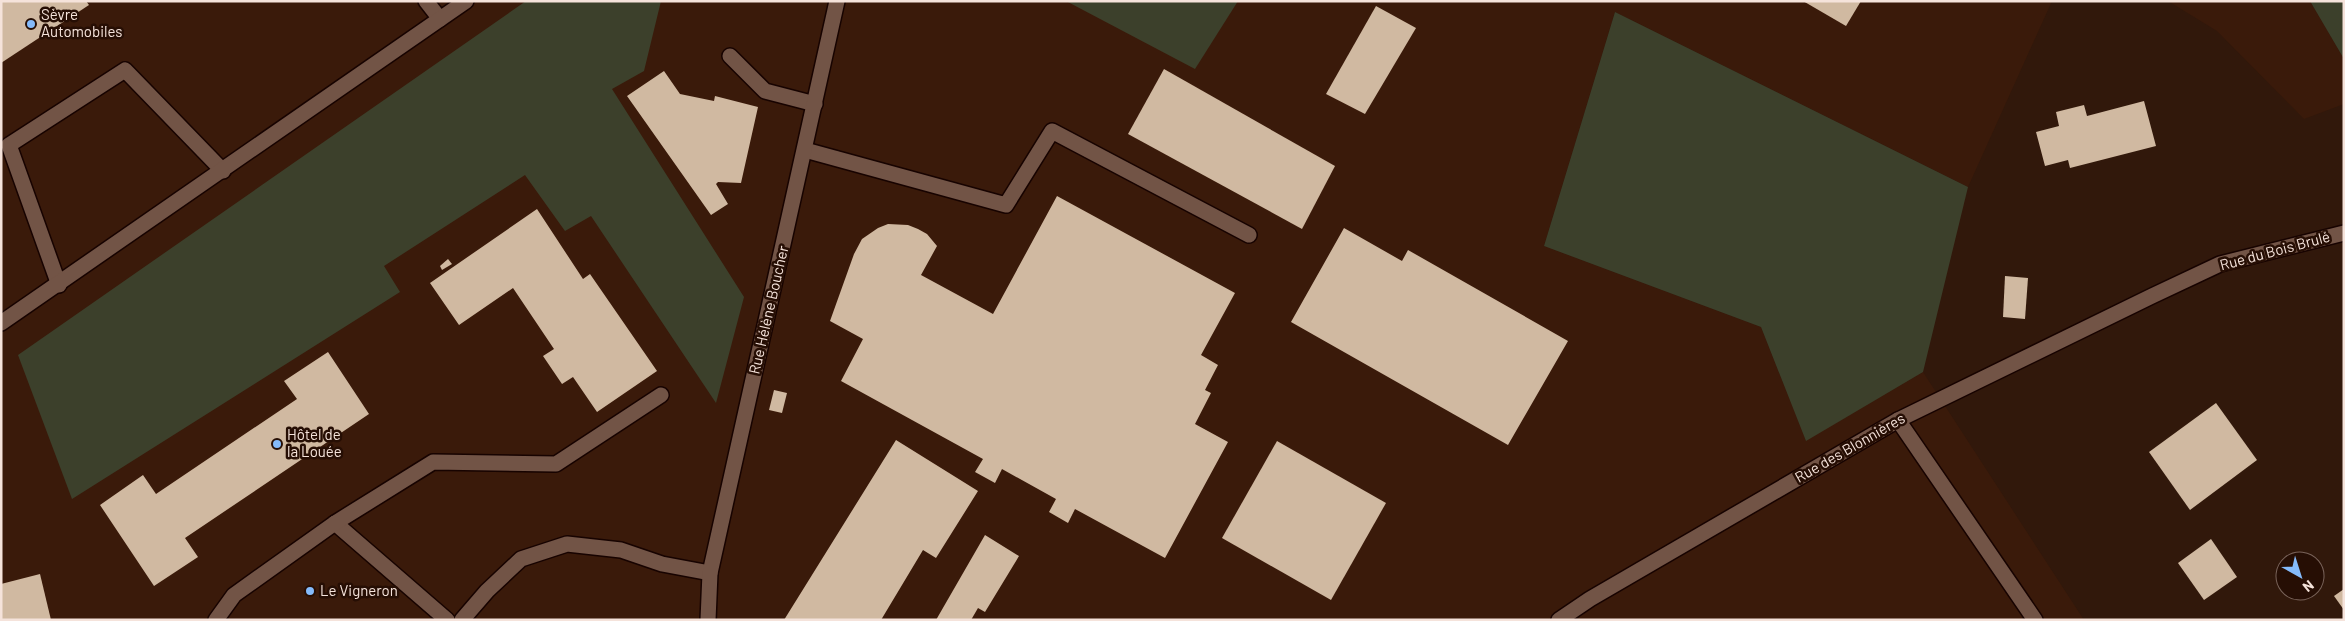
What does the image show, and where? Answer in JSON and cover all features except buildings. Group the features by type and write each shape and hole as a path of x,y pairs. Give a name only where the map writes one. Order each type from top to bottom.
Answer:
{"street":[{"path":"426,1 440,19"},
{"path":"1,323 59,285 466,1"},
{"name":"Rue Hélène Boucher","path":"708,620 710,573 837,1"},
{"path":"730,56 765,90 815,104"},
{"path":"59,285 9,145 125,70 223,171"},
{"path":"805,150 1006,206 1052,131 1250,235"},
{"name":"Rue du Bois Brulé","path":"2152,296 2220,264 2344,233"},
{"name":"Rue des Blonnières","path":"1563,619 1607,589 1898,420 2152,296"},
{"path":"216,620 234,595 335,523 433,462 556,464 661,395"},
{"path":"1898,420 2035,620"},
{"path":"335,523 447,620"},
{"path":"462,620 486,592 521,559 567,544 621,550 662,564 710,573"}],"shaded area":[{"path":"1,1 2052,1 1968,187 1615,12 1544,246 1761,327 1806,440 1923,372 2084,620 1,620"},
{"path":"2168,1 2310,1 2344,59 2344,104 2304,119 2217,31"}],"green space":[{"path":"526,1 661,1 644,71 612,89 744,297 716,403 591,216 565,231 525,175 384,266 400,292 72,499 18,355"},
{"path":"1066,1 1238,1 1195,69"},
{"path":"2310,1 2344,1 2344,59"},
{"path":"1615,12 1968,187 1923,372 1806,441 1761,327 1544,246"}],"place":[{"name":"Sèvre Automobiles","path":"31,24"},
{"name":"Hôtel de la Louée","path":"277,444"},
{"name":"Le Vigneron","path":"310,591"}]}
